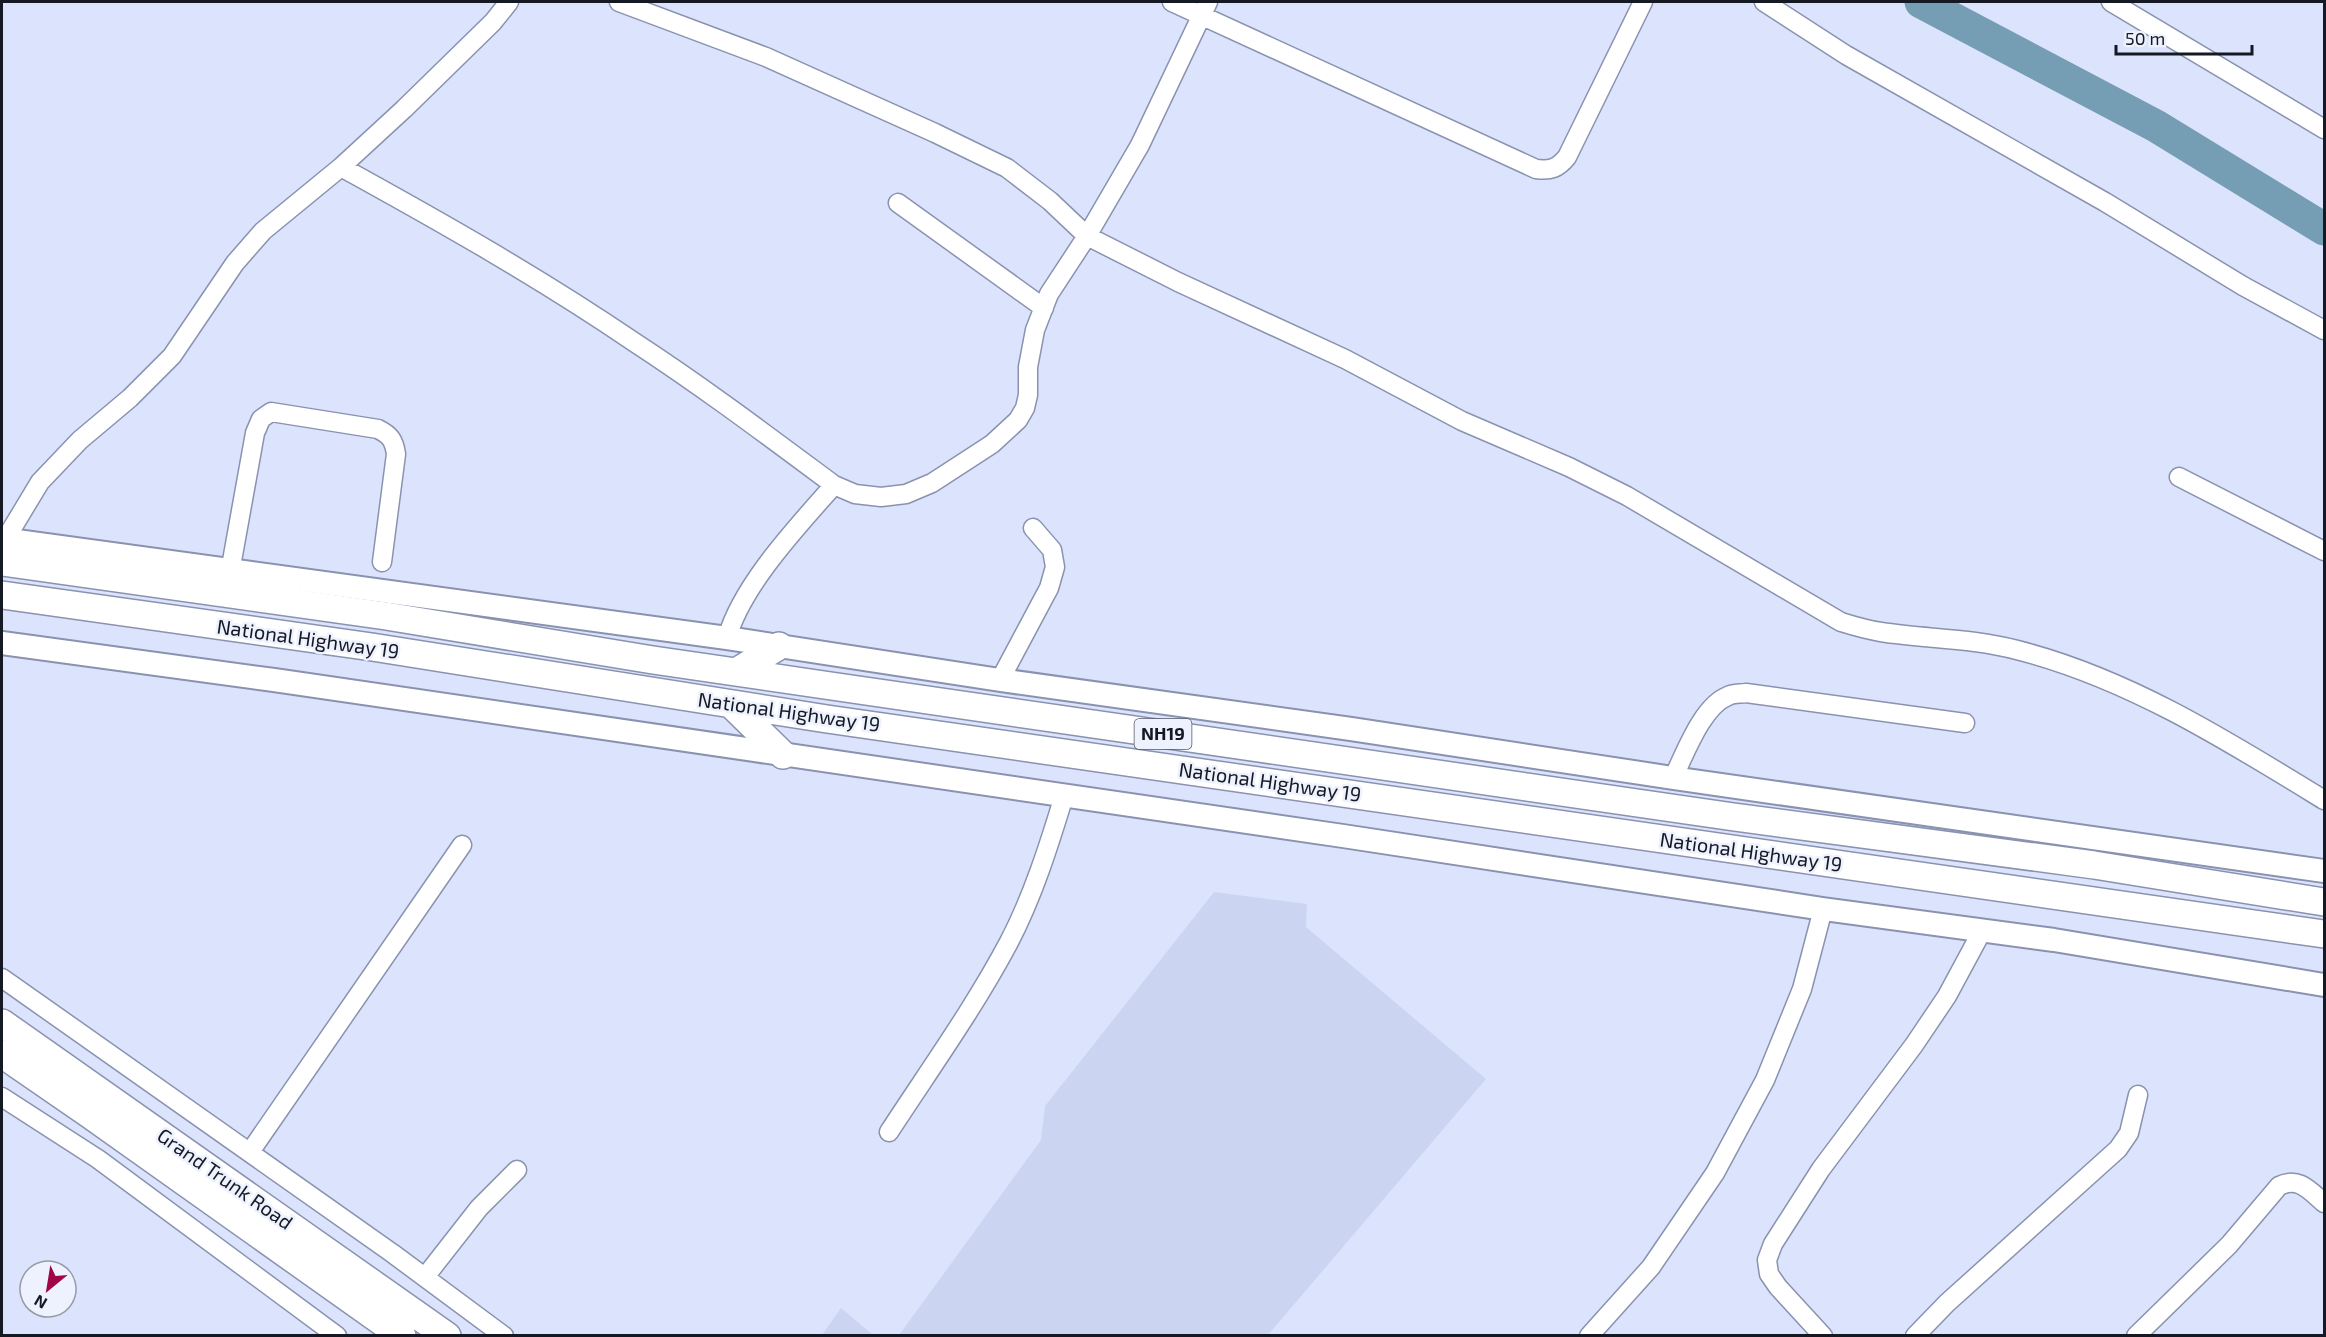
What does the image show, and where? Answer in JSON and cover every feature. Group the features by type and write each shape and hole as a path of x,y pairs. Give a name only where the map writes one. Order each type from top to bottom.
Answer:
{"highway":[{"name":"NH19","path":"3,547 386,616 736,672 1734,817 2094,866 2325,902"},
{"name":"National Highway 19","path":"2,595 372,647 731,704 2325,934"},
{"path":"736,672 778,646"},
{"path":"731,704 783,755"},
{"name":"Grand Trunk Road","path":"2,1023 447,1335"},
{"name":"Grand Trunk Road","path":"2,1054 402,1335"}],"main road":[{"path":"3,547 230,572 727,638 1000,680 2325,871"},
{"path":"2,643 285,681 1822,909 2066,942 2325,985"}],"street":[{"path":"3,547 40,482 80,440 130,398 172,356 235,263 256,239 341,167 493,22 509,2"},
{"path":"620,2 766,57 1007,168 1050,201 1087,236 1178,282 1345,359 1462,421 1569,466 1618,491 1841,622 1881,632 1945,637 2017,649 2093,674 2180,715 2325,800"},
{"path":"1172,2 1204,8 1536,169 1548,171 1559,167 1568,157 1643,2"},
{"path":"1764,2 1846,55 2105,202 2243,286 2325,330"},
{"path":"2111,2 2325,129"},
{"path":"341,167 470,238 633,341 707,391 834,485 855,494 881,497 906,494 932,483 992,444 1018,420 1025,408 1035,330 1049,294 1087,236 1140,145 1204,8"},
{"path":"898,203 1044,308"},
{"path":"230,572 255,432 261,419 271,412 378,429 389,435 396,453 382,562"},
{"path":"2179,477 2325,551"},
{"path":"727,638 730,626 768,564 834,485"},
{"path":"1000,680 1049,588 1055,567 1052,550 1033,528"},
{"path":"1673,778 1704,718 1717,702 1730,694 1746,693 1965,723"},
{"path":"889,1132 976,1000 1010,940 1036,880 1064,796"},
{"path":"250,1152 462,845"},
{"path":"1589,1335 1651,1267 1715,1173 1765,1080 1802,989 1822,909"},
{"path":"1823,1335 1778,1287 1769,1274 1767,1260 1773,1244 1821,1169 1914,1045 1947,996 1982,931"},
{"path":"2,978 250,1152 504,1335"},
{"path":"1915,1335 1947,1303 2118,1149 2129,1133 2138,1095"},
{"path":"2,1097 98,1159 337,1335"},
{"path":"425,1277 480,1209 518,1170"},
{"path":"2136,1335 2229,1245 2279,1186 2288,1181 2299,1184 2325,1203"}],"shaded area":[{"path":"1214,892 1307,904 1306,927 1486,1079 1268,1335 899,1335 1041,1140 1045,1106"},
{"path":"841,1308 873,1335 822,1335"}],"waterway":[{"path":"1921,2 2156,126 2324,229"}]}
